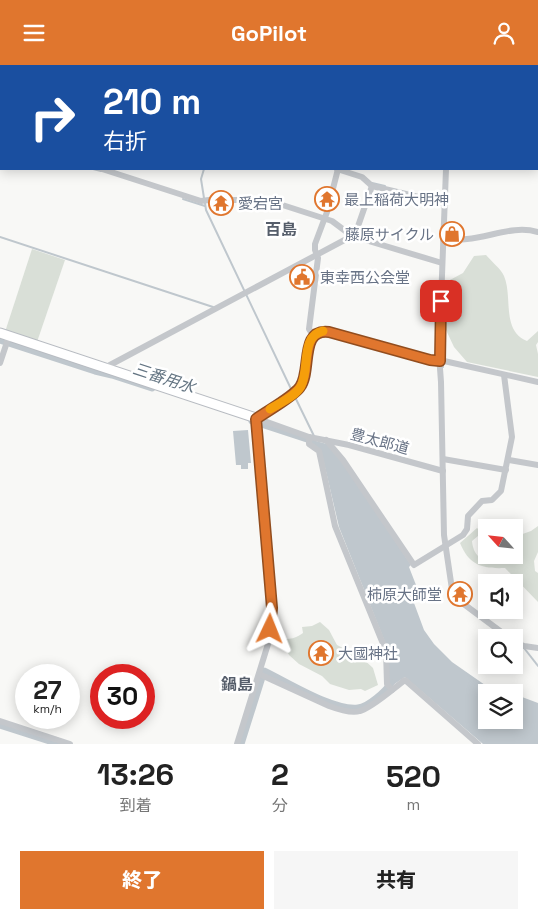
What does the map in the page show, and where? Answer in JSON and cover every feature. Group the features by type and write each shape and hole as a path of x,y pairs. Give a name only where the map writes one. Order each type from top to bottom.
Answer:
{"street":[{"path":"105,170 201,201 267,200 332,221 351,234 442,263"},
{"path":"313,335 309,329 318,258 315,244 332,196 337,170"},
{"path":"340,170 362,177 372,185 444,203"},
{"path":"446,170 442,263 442,361 446,547 453,595 498,629"},
{"path":"107,369 110,365 356,232 372,185"},
{"path":"443,239 467,239 529,229 538,232"},
{"path":"256,422 300,388 304,379 309,343 313,335 319,332 329,332 430,360 538,382"},
{"path":"0,363 4,335 256,422"},
{"path":"326,440 344,459 414,565 463,535 467,529 468,516 482,501 492,500 502,491 512,437 504,375"},
{"path":"236,744 262,675 272,608 256,422"},
{"name":"豊太郎道","path":"256,422 312,439 326,440 443,471"},
{"path":"312,439 319,451 335,526 386,651 390,688"},
{"path":"443,459 506,470"},
{"path":"508,460 538,465"},
{"path":"523,646 538,648"},
{"path":"262,675 329,706 360,712 376,702 390,688 405,680 478,744"},
{"path":"0,721 70,744"}],"shaded area":[{"path":"32,249 65,260 37,342 5,332"},
{"path":"486,255 504,276 507,284 509,312 514,329 519,336 527,341 538,331 538,342 536,345 538,377 467,362 454,347 446,330 448,281 463,273 474,256"},
{"path":"248,430 251,463 248,463 248,469 241,469 241,465 236,465 233,431"},
{"path":"312,440 327,444 342,461 411,565 409,567 417,592 414,603 424,630 434,644 452,662 484,684 478,684 478,729 523,729 523,697 538,703 538,744 483,744 405,677 393,685 389,683 387,647 339,527 321,450 312,443"},
{"path":"538,526 538,552 534,561 535,571 538,573 538,602 523,587 523,574 511,574 505,568 490,568 477,564 472,561 460,543 477,528 478,536 472,541 473,548 478,556 478,564 523,564 523,534"},
{"path":"320,622 329,630 337,645 361,657 373,668 378,685 365,691 361,689 349,690 330,684 322,676 299,664 289,655 286,649 278,644 275,637 286,639 296,637 303,633 302,627 312,626"}],"waterway":[{"path":"97,170 101,171"},
{"path":"204,170 201,179 204,198"},
{"path":"372,183 385,186"},
{"path":"183,199 205,206"},
{"path":"205,203 206,210 292,391"},
{"path":"0,237 213,307"},
{"path":"443,367 445,292"},
{"name":"三番用水","path":"0,340 152,388"},
{"path":"294,395 314,436"},
{"name":"三番用水","path":"252,421 313,441"},
{"path":"524,648 538,666"},
{"path":"241,744 264,671 323,701 348,708 358,708 367,705 391,683"},
{"path":"0,725 59,744"}],"slow traffic":[{"path":"270,409 300,388 305,374 309,343 313,335 323,331"}],"place":[{"name":"最上稲荷大明神","path":"327,199"},
{"name":"愛宕宮","path":"221,203"},
{"name":"藤原サイクル","path":"452,234"},
{"name":"東幸西公会堂","path":"302,277"},
{"name":"柿原大師堂","path":"460,594"},
{"name":"大國神社","path":"321,653"}],"district":[{"name":"百島","path":"281,229"},
{"name":"鍋島","path":"237,684"}],"route":[{"path":"270,629 272,608 256,419 300,388 305,374 309,343 313,335 319,332 329,332 430,360 440,361 441,301"}]}
